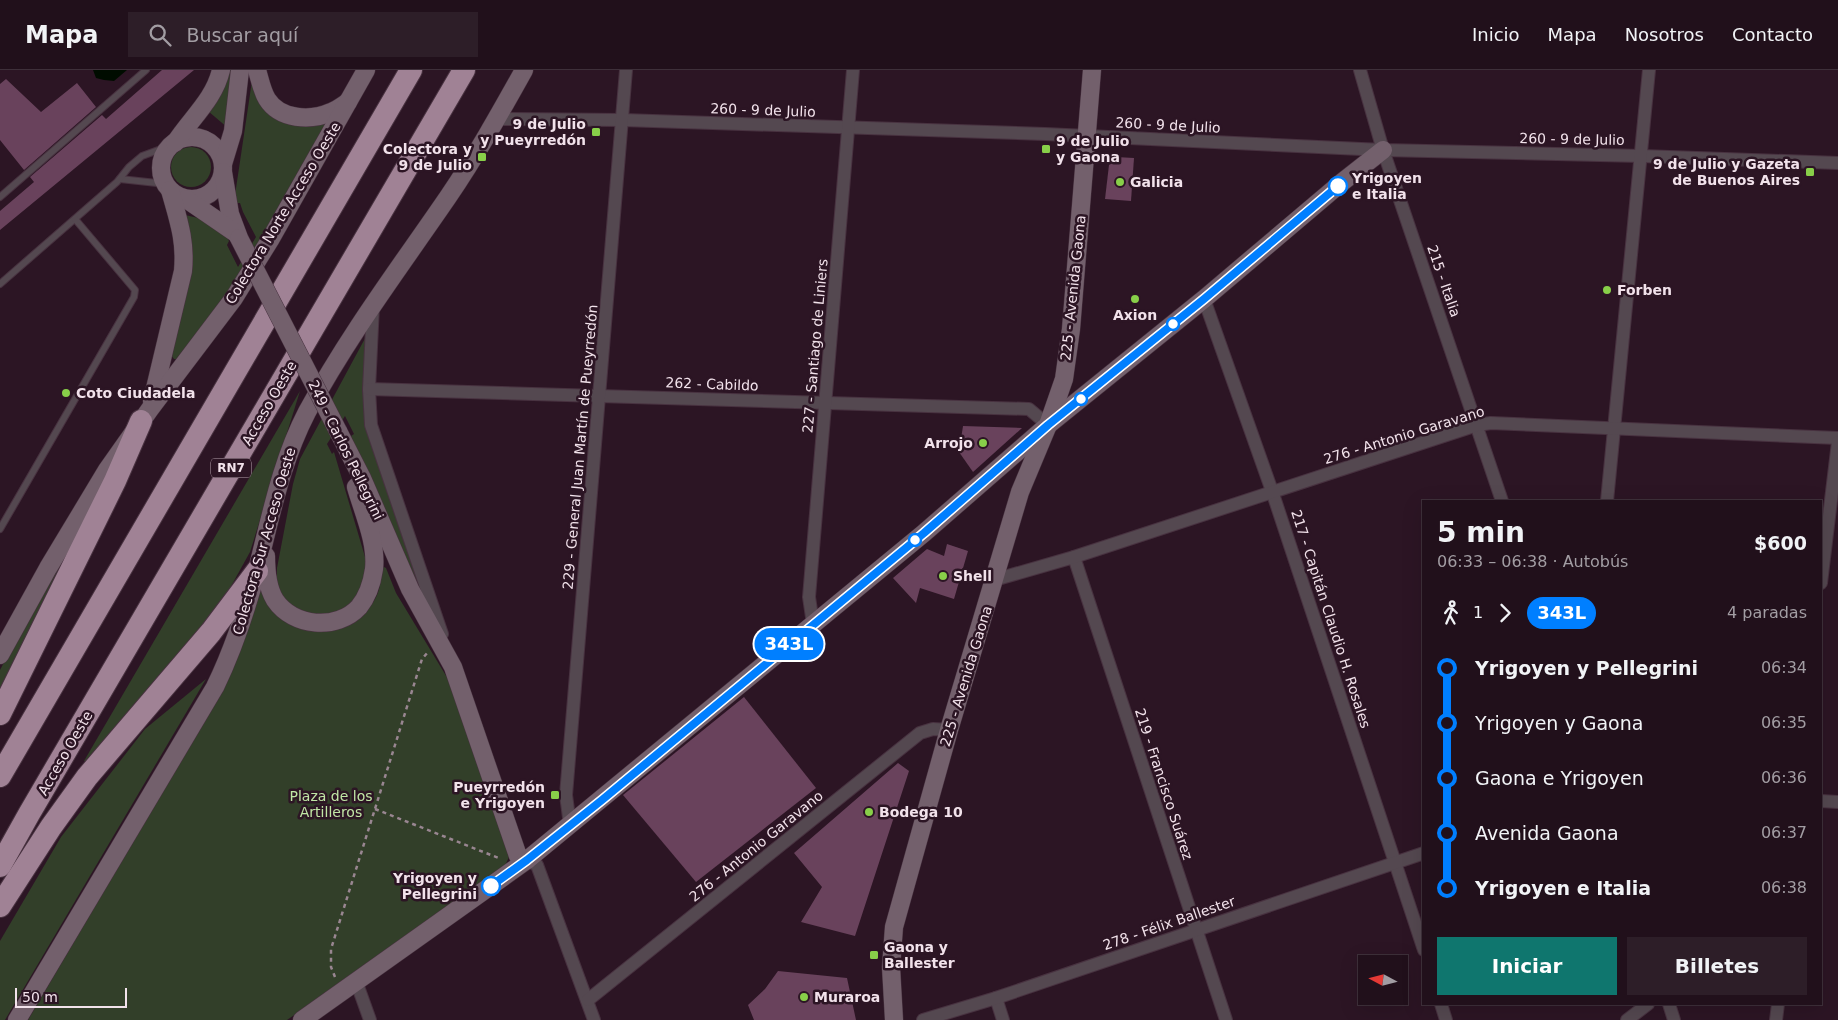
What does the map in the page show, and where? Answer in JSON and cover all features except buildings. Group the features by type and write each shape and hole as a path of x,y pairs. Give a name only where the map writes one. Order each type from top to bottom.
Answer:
{"highway":[{"path":"0,776 411,70"},
{"name":"Acceso Oeste","path":"0,866 464,70"},
{"path":"0,714 146,415"},
{"path":"0,906 51,827 87,776 211,632 257,571"}],"street":[{"path":"146,415 169,332 184,264 184,242 168,187 162,174 162,164 165,153 211,96 216,88 221,70"},
{"name":"249 - Carlos Pellegrini","path":"240,70 233,130 223,168 225,193 238,236 362,478 410,589 453,667"},
{"path":"257,70 268,100 286,115 299,117 315,116 330,112 348,102"},
{"name":"Colectora Norte Acceso Oeste","path":"0,655 78,516 146,415 234,298 270,240 366,70"},
{"name":"Colectora Sur Acceso Oeste","path":"17,1020 215,688 238,632 257,571 282,470 307,412 374,302 449,196 497,119 524,70"},
{"name":"229 - General Juan Martín de Pueyrredón","path":"570,825 566,796 626,70"},
{"name":"227 - Santiago de Liniers","path":"813,624 809,597 853,70"},
{"name":"225 - Avenida Gaona","path":"894,1020 890,967 894,927 949,730 1020,492 1048,425 1064,379 1088,136 1092,70"},
{"name":"215 - Italia","path":"1360,70 1383,150 1502,500"},
{"path":"1607,500 1649,70"},
{"name":"260 - 9 de Julio","path":"497,119 623,120 1088,136 1383,150 1838,163"},
{"path":"168,187 177,196 186,199 197,199 207,195 216,188 223,168 219,153 210,143 199,138 186,138 173,144"},
{"path":"302,1020 527,860 931,526 1048,425 1204,299 1341,183 1383,150"},
{"name":"249 - Carlos Pellegrini","path":"186,199 238,236"},
{"name":"217 - Capitán Claudio H. Rosales","path":"1204,299 1272,491 1422,944"},
{"name":"249 - Carlos Pellegrini","path":"374,302 369,389 369,410 374,437 518,856 537,865 594,1020"},
{"name":"262 - Cabildo","path":"369,389 1029,409 1048,425"},
{"name":"276 - Antonio Garavano","path":"994,580 1074,557 1477,425 1491,423 1838,438"},
{"path":"267,530 268,580 275,600 282,608 298,620 328,623 345,618 358,608 367,595 372,583 374,552 340,434"},
{"path":"1822,575 1838,442"},
{"name":"219 - Francisco Suárez","path":"1074,557 1226,1020"},
{"name":"276 - Antonio Garavano","path":"588,1000 920,734 933,728 949,730"},
{"path":"1822,801 1838,802"},
{"name":"278 - Félix Ballester","path":"923,1020 996,998 1422,854"},
{"path":"356,982 370,1020"},
{"path":"996,998 1003,1020"},
{"path":"1441,1005 1446,1020"},
{"path":"1627,1020 1647,1005"},
{"path":"1669,1005 1674,1020"},
{"path":"1776,1020 1778,1005"}],"lane":[{"path":"0,197 146,70"},
{"path":"0,284 120,179 129,167 142,156 173,144"},
{"path":"120,179 168,187"},
{"path":"1,524 134,297 135,290 75,219"}],"path":[{"path":"336,980 331,967 331,948 422,659 431,650"},
{"path":"375,809 507,862"}],"green space":[{"path":"228,70 234,70 228,128 208,111"},
{"path":"253,74 258,95 327,122 261,241 221,304 176,359 174,359 171,355 185,215 204,220 221,230 229,241 227,245 238,267 256,237 240,203 235,203"},
{"path":"187,147 195,147 202,150 208,156 211,167 208,178 202,184 195,187 187,187 180,184 174,178 171,171 171,163 174,156 180,150"},
{"path":"369,331 365,365 365,422 429,611 410,573 351,436 354,434 345,416 327,444 332,454 334,452 368,567 363,589 347,608 328,616 307,613 296,609 287,602 281,593 277,581 277,568 293,484 300,459"},
{"path":"300,391 250,552 214,617 90,762 84,761"},
{"path":"109,480 0,700 0,670 49,576"},
{"name":"Plaza de los Artilleros","path":"384,567 396,593 451,684 509,851 509,857 503,870 287,1020 28,1020 227,682 242,646 260,584 283,619 363,615 378,593 381,570"},
{"path":"206,679 5,1020 0,1020 0,941 61,837 145,729"}],"shaded area":[{"path":"93,70 127,70 114,81 96,78"}],"bus line":[{"name":"343L","path":"491,886 602,800 924,533 1048,425 1204,299 1338,186"}],"place":[{"name":"9 de Julio y Pueyrredón","path":"596,132"},
{"name":"9 de Julio y Gaona","path":"1046,149"},
{"name":"Colectora y 9 de Julio","path":"482,157"},
{"name":"9 de Julio y Gazeta de Buenos Aires","path":"1810,172"},
{"name":"Galicia","path":"1120,182"},
{"name":"Yrigoyen e Italia","path":"1338,186"},
{"name":"Forben","path":"1607,290"},
{"name":"Axion","path":"1135,299"},
{"name":"Coto Ciudadela","path":"66,393"},
{"name":"Arrojo","path":"983,443"},
{"name":"Shell","path":"943,576"},
{"name":"Pueyrredón e Yrigoyen","path":"555,795"},
{"name":"Bodega 10","path":"869,812"},
{"name":"Yrigoyen y Pellegrini","path":"491,886"},
{"name":"Gaona y Ballester","path":"874,955"},
{"name":"Muraroa","path":"804,997"}]}
